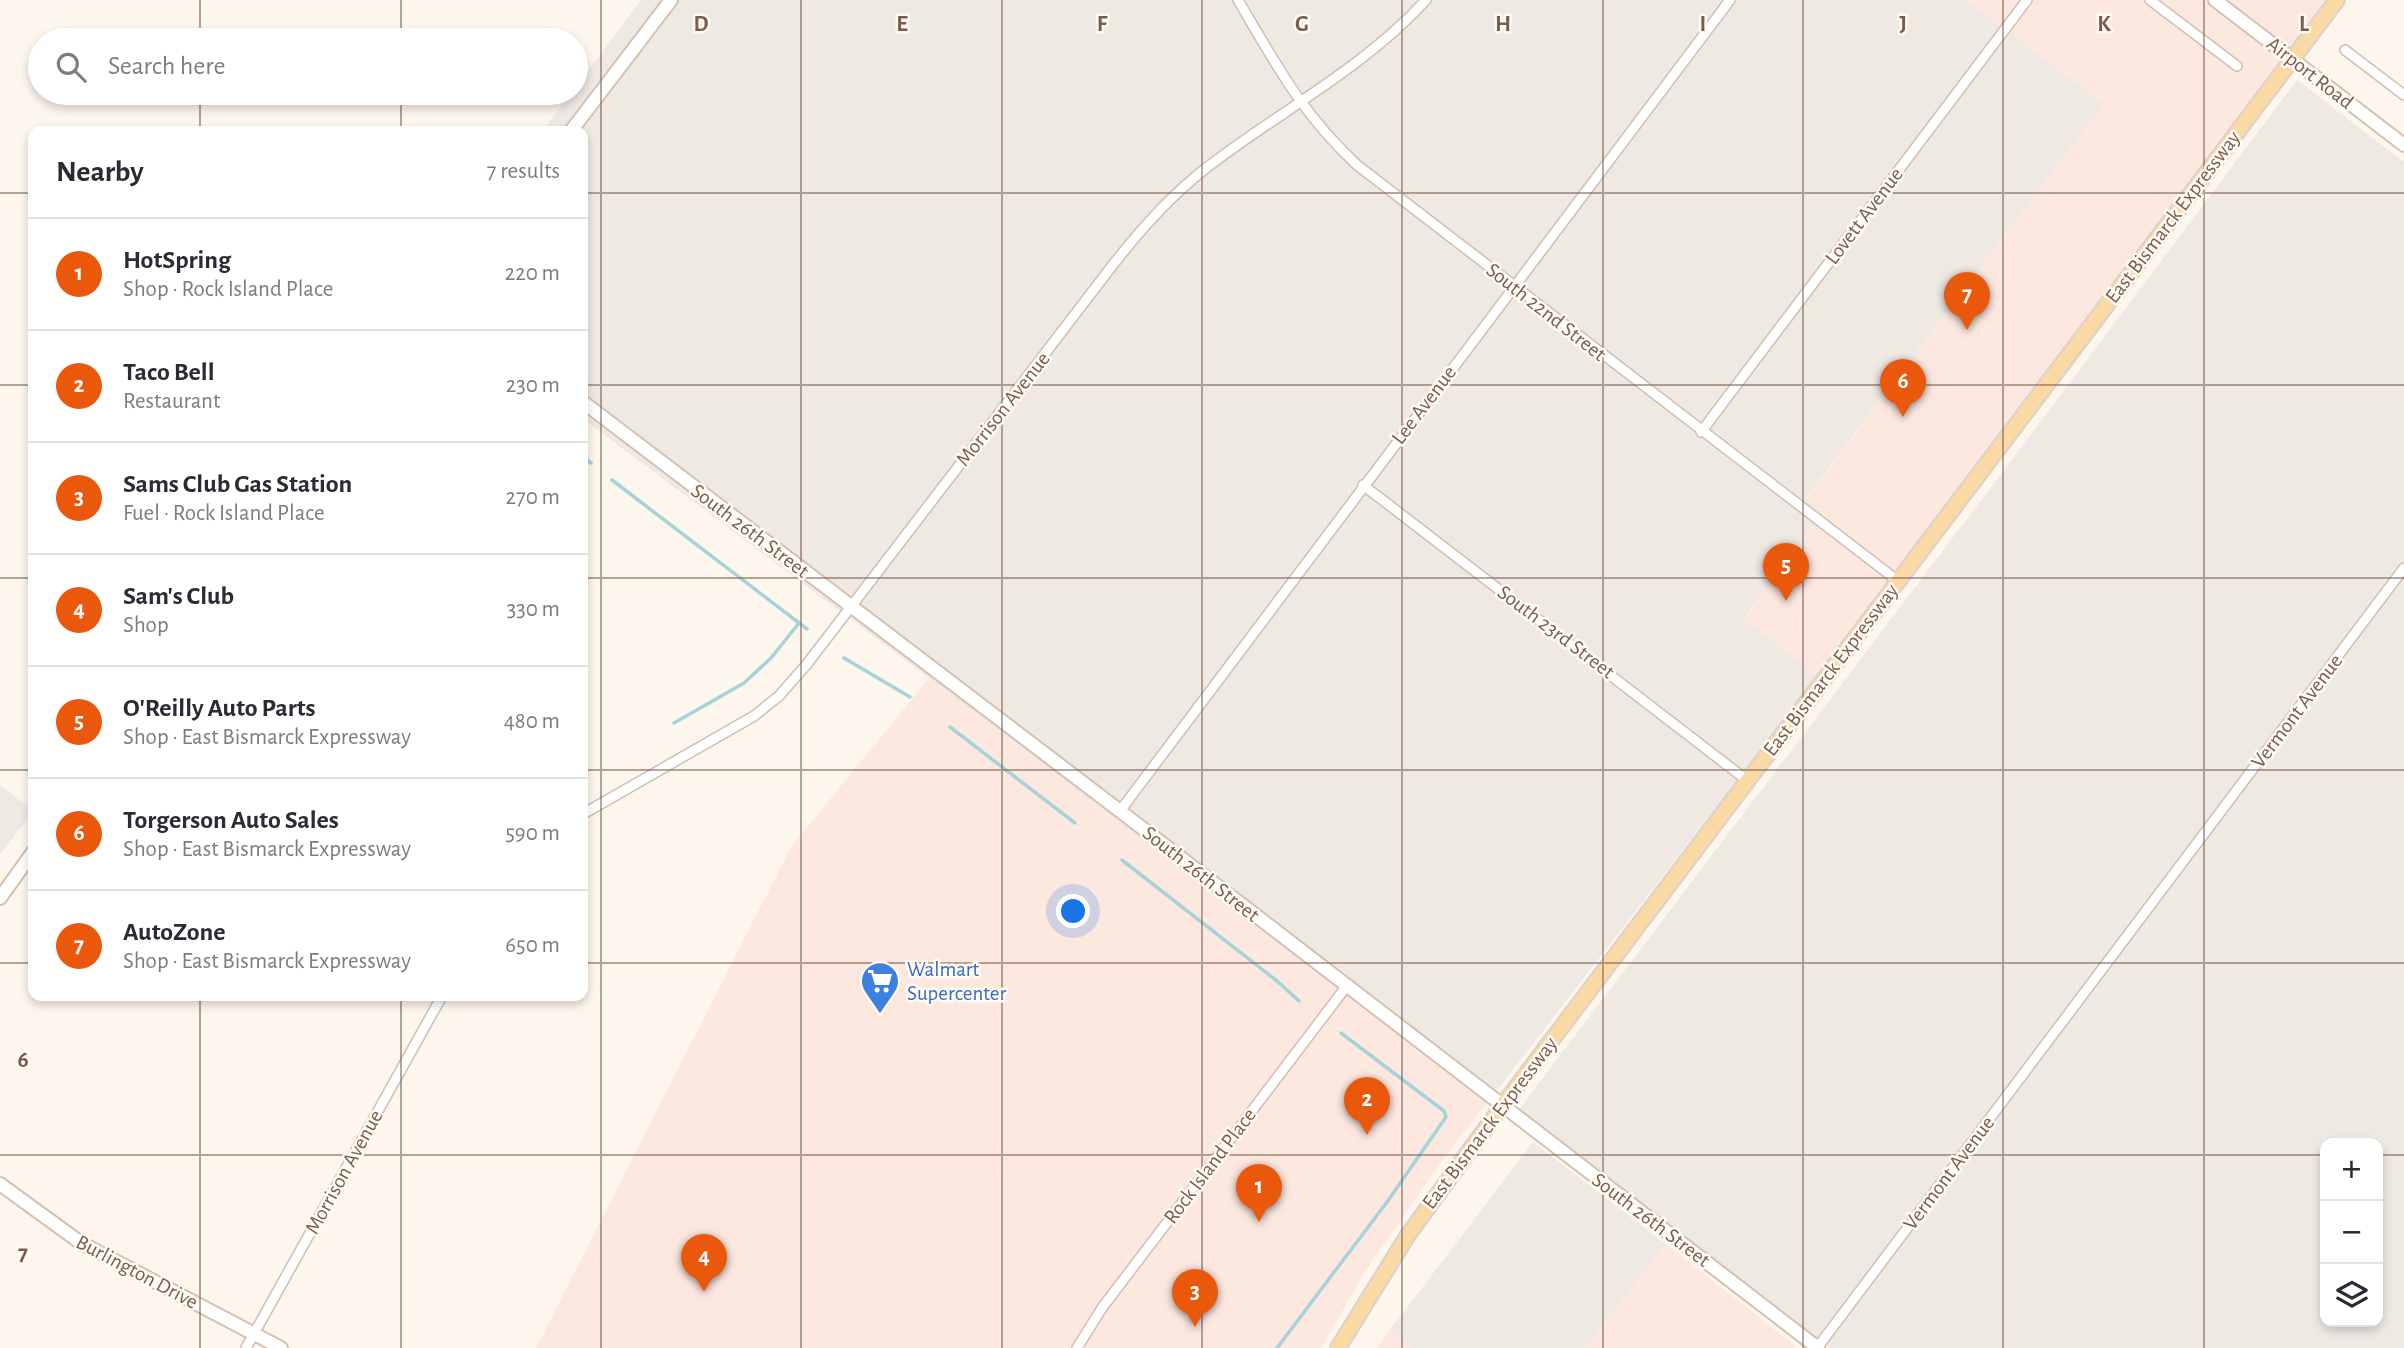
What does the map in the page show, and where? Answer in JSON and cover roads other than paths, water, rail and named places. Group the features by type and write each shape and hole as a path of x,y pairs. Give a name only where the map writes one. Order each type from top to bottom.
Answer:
{"main road":[{"name":"East Bismarck Expressway","path":"1338,1348 1414,1227 1502,1106 2337,0"}],"street":[{"path":"575,126 671,0"},
{"name":"South 22nd Street","path":"1238,0 1300,103 1321,130 1357,165 1898,581"},
{"name":"Morrison Avenue","path":"588,811 760,712 791,682 1112,265 1147,224 1202,171 1365,57 1426,0"},
{"name":"Lee Avenue","path":"1120,811 1730,0"},
{"name":"Lovett Avenue","path":"1702,432 2027,0"},
{"path":"2150,0 2237,66"},
{"name":"Airport Road","path":"2215,0 2404,145"},
{"path":"2346,50 2404,95"},
{"name":"South 26th Street","path":"588,406 1818,1348"},
{"name":"South 23rd Street","path":"1363,485 1748,781"},
{"name":"Vermont Avenue","path":"1818,1348 2404,568"},
{"path":"0,898 28,859"},
{"name":"Rock Island Place","path":"1077,1348 1102,1308 1346,987"},
{"name":"Morrison Avenue","path":"246,1348 439,1001"},
{"name":"Burlington Drive","path":"0,1184 81,1243 281,1348"}],"waterway":[{"path":"612,480 807,629"},
{"path":"674,723 744,683 771,658 799,623"},
{"path":"844,658 910,697"},
{"path":"950,727 1075,823"},
{"path":"1122,860 1299,1001"},
{"path":"1277,1348 1387,1202 1446,1117 1444,1111 1341,1033"}],"place":[{"name":"AutoZone","path":"1967,330"},
{"name":"Torgerson Auto Sales","path":"1903,417"},
{"name":"O'Reilly Auto Parts","path":"1786,601"},
{"name":"Walmart Supercenter","path":"880,1015"},
{"name":"Taco Bell","path":"1367,1135"},
{"name":"HotSpring","path":"1259,1222"},
{"name":"Sam's Club","path":"704,1292"},
{"name":"Sams Club Gas Station","path":"1195,1327"}]}
